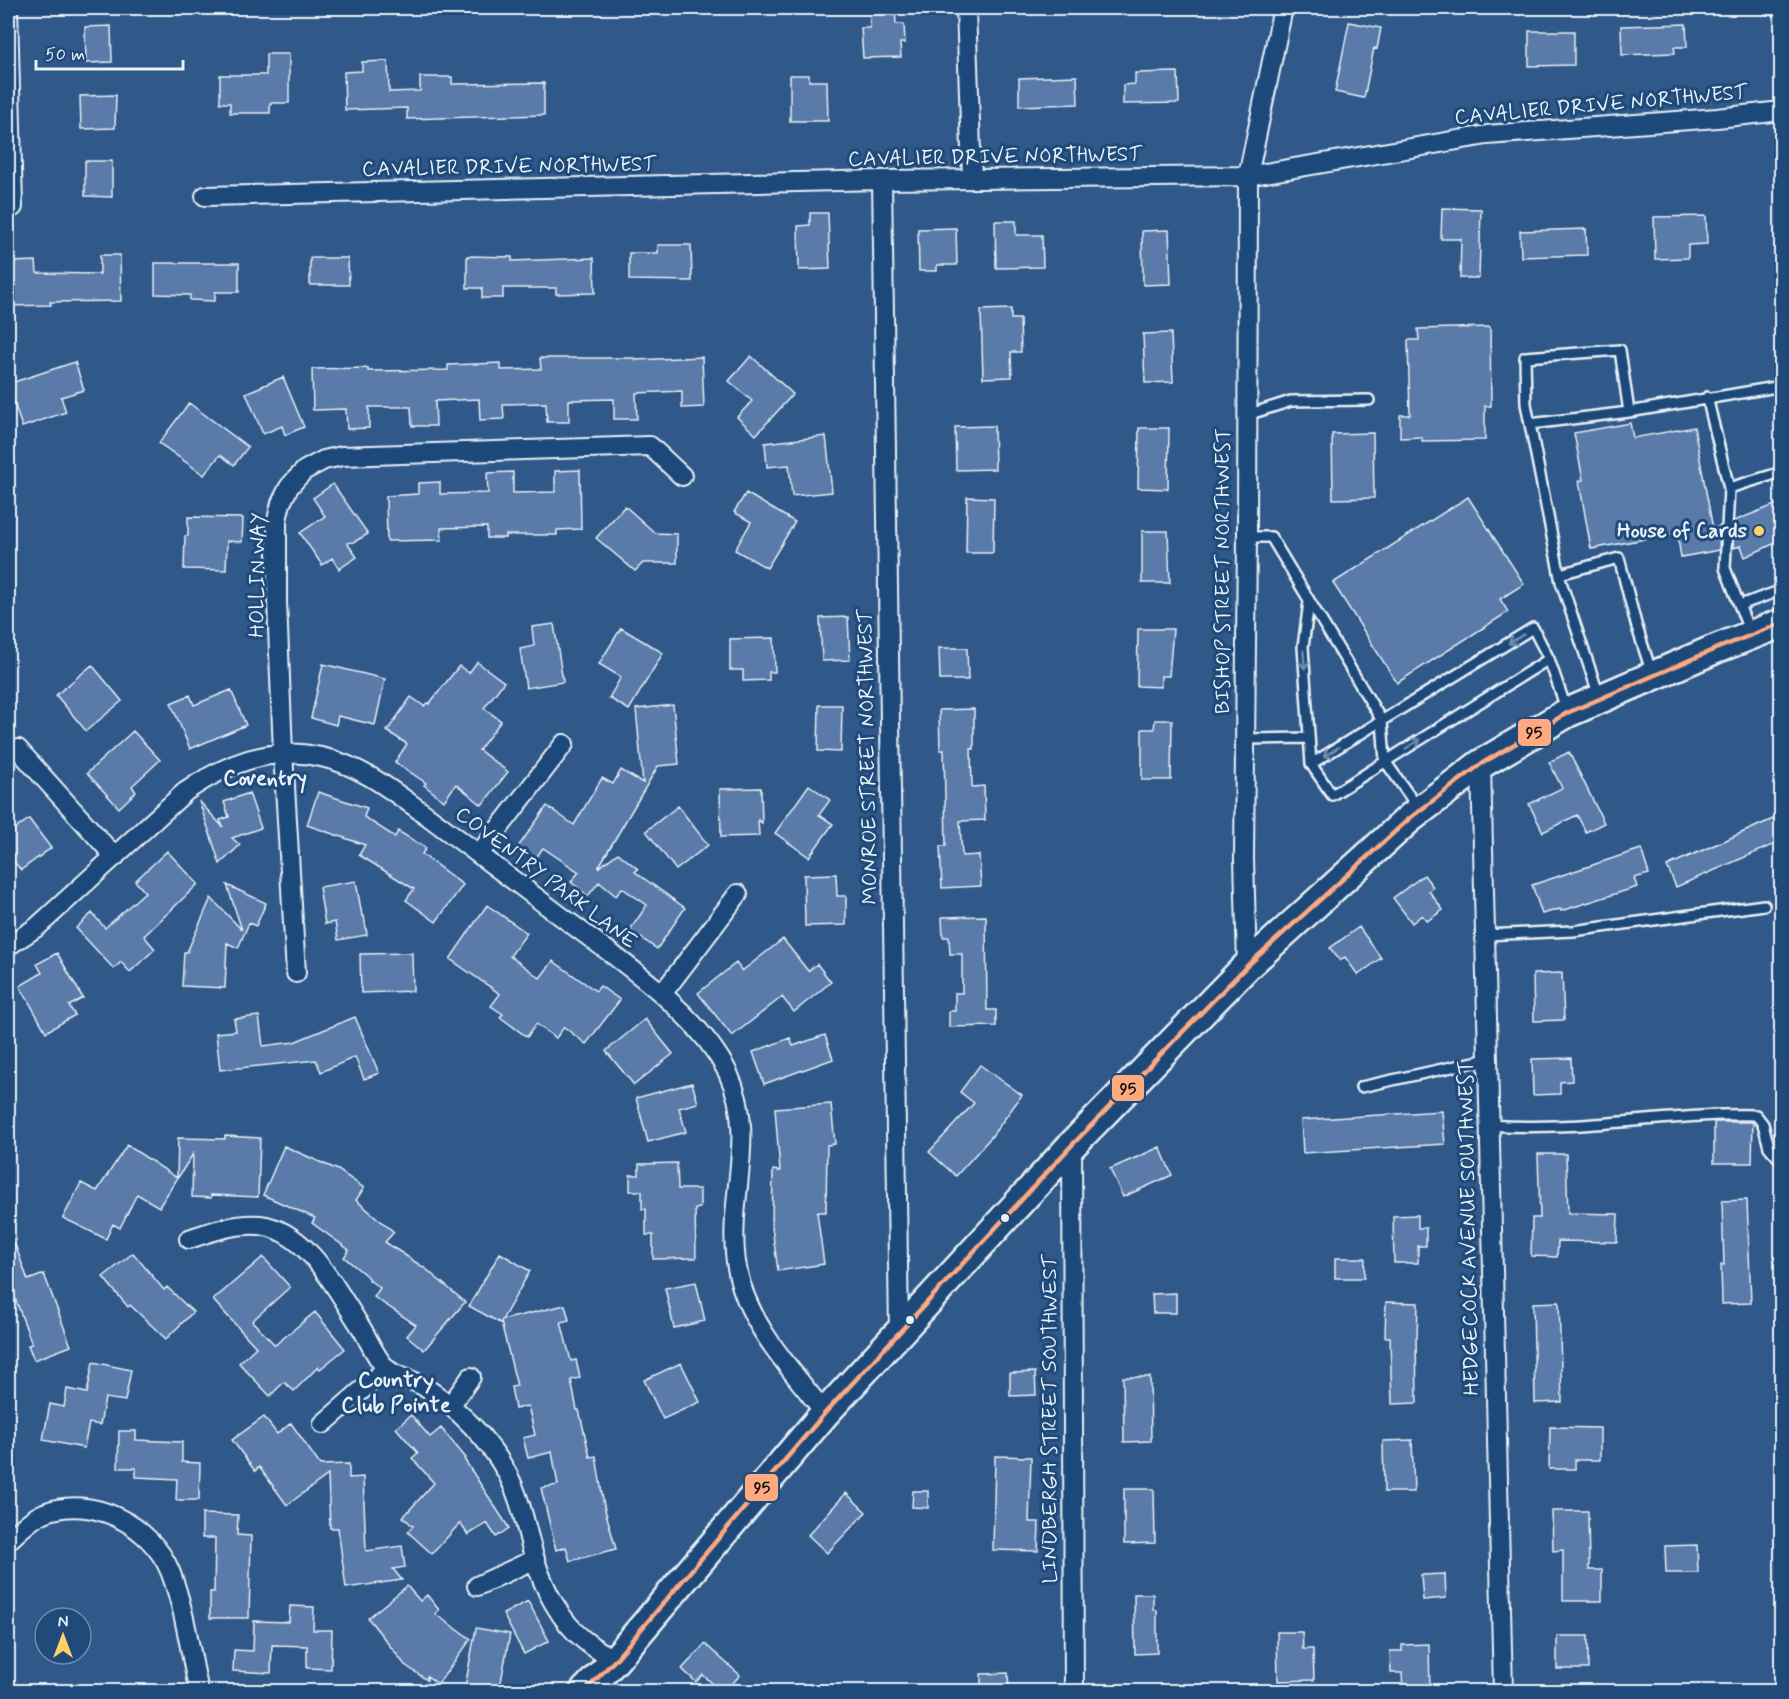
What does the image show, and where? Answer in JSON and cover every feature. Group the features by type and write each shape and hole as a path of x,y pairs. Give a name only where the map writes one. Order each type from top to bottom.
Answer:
{"main road":[{"path":"584,1692 615,1660 825,1413 1072,1145 1247,966 1420,810 1481,764 1567,713 1782,623"}],"street":[{"path":"8,8 10,209"},
{"path":"966,8 972,179"},
{"name":"BISHOP STREET NORTHWEST","path":"1247,966 1244,859 1248,176 1283,8"},
{"name":"CAVALIER DRIVE NORTHWEST","path":"204,196 882,180 1248,176 1488,135 1782,111"},
{"name":"MONROE STREET NORTHWEST","path":"882,180 899,1332"},
{"name":"HOLLIN WAY","path":"296,973 277,602 277,520 281,503 289,487 305,470 324,460 342,456 650,446 682,476"},
{"path":"479,854 564,744"},
{"path":"18,749 115,856"},
{"name":"COVENTRY PARK LANE","path":"8,946 37,927 185,792 207,776 229,765 252,758 283,753 318,756 345,763 370,775 479,854 662,994 715,1051 728,1073 738,1099 742,1125 743,1152 734,1232 737,1268 744,1294 769,1340 825,1413"},
{"name":"HEDGECOCK AVENUE SOUTHWEST","path":"1481,764 1503,1692"},
{"path":"662,994 738,894"},
{"name":"LINDBERGH STREET SOUTHWEST","path":"1072,1145 1074,1692"},
{"path":"189,1239 216,1229 260,1225 293,1238 307,1250 329,1278 387,1369 422,1385 450,1406 477,1430 494,1451 508,1474 522,1507 535,1559 552,1599 572,1628 585,1641 615,1660"},
{"path":"323,1424 387,1369"},
{"path":"450,1406 471,1377"},
{"path":"8,1541 28,1523 43,1514 60,1508 78,1507 121,1518 142,1534 161,1554 175,1586 199,1692"},
{"path":"477,1586 535,1559"}],"lane":[{"path":"1600,699 1560,574 1526,404 1525,357 1620,350 1629,412"},
{"path":"1530,424 1629,412 1782,386"},
{"path":"1707,398 1729,488 1725,568 1751,635"},
{"path":"1247,415 1291,401 1369,400"},
{"path":"1729,488 1782,472"},
{"path":"1247,537 1271,537 1382,721 1385,761 1420,810"},
{"path":"1560,574 1619,558 1636,624 1653,676"},
{"path":"1740,605 1782,590"},
{"path":"1309,602 1303,647 1311,764 1332,795 1549,659"},
{"path":"1311,764 1533,628 1549,659 1567,713"},
{"path":"1245,739 1309,738"},
{"path":"1485,935 1574,931 1764,905"},
{"path":"1361,1087 1488,1059"},
{"path":"1489,1125 1551,1128 1716,1114 1756,1114 1763,1124 1769,1147 1782,1162"}],"building":[{"path":"869,8 895,8 896,24 904,24 905,43 900,43 901,57 863,58 861,28 870,28"},
{"path":"1349,22 1381,28 1377,49 1374,48 1364,98 1335,92"},
{"path":"1686,24 1687,47 1674,47 1675,53 1622,55 1621,26"},
{"path":"111,26 112,62 86,63 85,27"},
{"path":"1529,31 1574,31 1574,65 1529,66"},
{"path":"266,54 289,54 289,103 270,103 270,113 230,113 230,103 220,103 220,75 266,75"},
{"path":"388,61 389,92 420,91 420,77 452,77 452,84 544,83 544,115 407,119 407,108 345,110 344,72 362,71 362,62"},
{"path":"1178,72 1179,103 1123,104 1123,85 1135,84 1135,73"},
{"path":"790,75 809,75 809,81 827,81 828,121 790,121"},
{"path":"1077,76 1078,104 1019,106 1019,78"},
{"path":"116,95 115,128 81,129 80,96"},
{"path":"85,161 112,161 112,197 85,196"},
{"path":"1442,208 1481,209 1479,278 1460,278 1461,239 1441,239"},
{"path":"810,213 828,213 830,269 799,270 798,226 810,225"},
{"path":"1706,216 1707,244 1688,245 1688,258 1655,259 1654,217"},
{"path":"995,221 1016,221 1016,235 1042,235 1043,267 996,268"},
{"path":"956,228 957,265 937,265 937,271 919,271 918,229"},
{"path":"1586,229 1587,255 1521,257 1520,231"},
{"path":"1169,230 1171,284 1143,285 1142,231"},
{"path":"658,245 691,245 692,281 629,280 629,253 658,253"},
{"path":"100,255 120,255 121,301 50,302 51,305 8,306 8,262 36,261 37,273 100,274"},
{"path":"467,256 512,257 512,261 594,258 595,293 556,294 556,288 503,288 503,298 482,298 482,288 467,288"},
{"path":"310,258 348,258 349,285 310,285"},
{"path":"155,263 239,263 239,292 215,292 215,301 190,300 190,295 155,294"},
{"path":"1011,309 1011,319 1020,319 1021,352 1011,352 1012,377 983,378 981,310"},
{"path":"1490,327 1491,406 1485,406 1485,440 1422,441 1422,437 1400,438 1400,415 1410,415 1408,340 1419,340 1418,329"},
{"path":"1171,333 1173,382 1145,383 1143,334"},
{"path":"751,356 793,394 756,435 737,417 752,401 729,381"},
{"path":"702,357 704,407 682,408 682,391 636,393 637,419 614,419 614,399 569,400 569,422 547,422 546,403 503,404 504,419 480,420 479,399 435,401 436,426 412,426 411,407 369,407 369,428 347,429 346,409 313,410 312,369 448,370 448,365 501,363 501,370 541,369 540,358 635,358 635,360"},
{"path":"75,362 84,390 61,397 66,412 22,427 8,384"},
{"path":"283,377 304,427 285,435 282,426 263,434 246,393"},
{"path":"189,403 248,447 234,465 220,455 204,475 159,443"},
{"path":"1630,423 1633,438 1694,427 1713,529 1720,526 1719,550 1681,557 1677,533 1591,549 1579,481 1583,480 1574,433"},
{"path":"994,426 995,469 956,470 955,427"},
{"path":"1139,428 1169,428 1168,489 1138,488"},
{"path":"1373,433 1374,498 1333,499 1332,434"},
{"path":"826,436 832,492 792,496 789,465 767,467 765,443"},
{"path":"580,470 581,529 557,530 557,535 506,535 506,538 487,538 487,527 441,528 442,540 387,541 386,496 418,494 418,483 440,482 440,494 488,493 487,473 513,472 513,493 555,492 555,471"},
{"path":"333,484 368,534 354,542 347,543 357,557 339,569 332,558 322,565 300,533 325,516 313,498"},
{"path":"746,493 795,522 767,568 735,550 751,522 734,512"},
{"path":"967,497 994,498 993,553 966,553"},
{"path":"1468,497 1524,584 1500,599 1508,612 1397,683 1333,583"},
{"name":"House of Cards","path":"1782,502 1782,540 1745,557 1741,546 1733,548 1734,521"},
{"path":"625,506 655,533 677,534 677,563 643,563 635,571 596,538"},
{"path":"188,517 243,518 242,542 227,541 226,570 184,569"},
{"path":"1142,531 1168,531 1170,583 1142,583"},
{"path":"848,617 850,660 822,661 820,618"},
{"path":"554,624 563,682 526,688 520,649 534,646 532,627"},
{"path":"621,628 663,653 629,710 609,698 621,677 599,664"},
{"path":"1138,629 1173,629 1169,676 1161,676 1161,687 1137,686"},
{"path":"774,638 775,672 769,672 769,680 743,681 743,670 730,670 730,639"},
{"path":"939,648 967,648 968,680 940,680"},
{"path":"477,662 504,682 484,708 501,721 479,750 508,772 482,805 456,784 444,801 424,785 426,783 395,762 407,744 387,731 411,697 424,706 429,704 459,666 469,673"},
{"path":"323,664 385,679 375,725 338,716 336,725 311,718"},
{"path":"92,665 122,701 86,731 56,695"},
{"path":"231,690 246,725 190,749 171,703 190,695 194,705"},
{"path":"673,705 679,764 658,766 598,868 618,853 638,869 635,872 685,908 657,949 630,930 647,905 622,888 616,896 599,882 588,896 571,882 579,872 543,848 535,859 518,847 547,806 574,825 602,778 613,784 621,770 643,783 636,709"},
{"path":"819,705 842,705 841,752 818,751"},
{"path":"974,709 974,749 971,749 972,787 984,786 985,820 960,821 962,856 979,855 981,886 942,888 940,846 946,846 944,750 940,750 939,710"},
{"path":"1155,720 1172,720 1171,780 1142,780 1142,729 1154,729"},
{"path":"133,731 160,760 132,786 136,792 119,808 87,773"},
{"path":"1569,752 1604,823 1586,832 1577,815 1543,832 1529,804 1562,788 1549,762"},
{"path":"809,785 830,800 819,815 833,824 809,857 775,833"},
{"path":"761,788 762,823 758,820 759,836 721,837 720,789"},
{"path":"318,792 367,808 364,817 395,837 398,831 426,848 422,854 463,885 436,922 406,900 414,889 359,855 365,845 307,825"},
{"path":"249,793 261,828 232,838 240,845 220,864 199,801 223,827 220,820 229,817 224,802"},
{"path":"678,806 708,845 676,870 646,831"},
{"path":"1782,815 1782,841 1676,887 1667,866"},
{"path":"29,819 51,848 21,870 8,855 8,834"},
{"path":"1641,849 1649,874 1634,878 1637,887 1561,911 1560,909 1542,914 1532,885"},
{"path":"167,851 198,884 144,936 155,949 130,972 121,962 114,969 76,928 92,913 105,928 145,892 135,881"},
{"path":"836,874 837,896 846,896 846,925 805,926 804,875"},
{"path":"1424,875 1433,887 1429,891 1443,910 1427,921 1422,915 1412,923 1393,898"},
{"path":"356,881 367,935 338,940 335,922 325,924 319,887"},
{"path":"227,885 266,903 256,926 249,923 238,948 227,943 225,988 182,986 184,952 187,952 211,898 242,930"},
{"path":"487,905 527,933 510,956 540,978 553,961 596,991 600,986 620,1000 586,1044 564,1027 556,1038 536,1024 527,1037 500,1017 503,1014 491,1006 500,994 450,959"},
{"path":"986,916 987,1010 996,1010 996,1026 949,1027 949,1011 955,1011 955,993 962,993 962,954 950,954 949,937 943,937 942,917"},
{"path":"1359,927 1381,958 1358,975 1345,957 1340,961 1330,948"},
{"path":"783,939 808,971 817,964 831,982 794,1012 782,997 732,1036 698,993 736,963 742,971"},
{"path":"57,953 83,998 69,1006 75,1015 46,1032 20,986 42,973 37,964"},
{"path":"412,953 413,991 361,993 360,954"},
{"path":"1562,973 1564,1020 1534,1021 1533,974"},
{"path":"259,1016 263,1046 294,1042 355,1017 379,1073 364,1079 355,1057 321,1072 316,1060 220,1070 216,1033 236,1031 234,1019"},
{"path":"645,1019 673,1054 634,1085 606,1051"},
{"path":"825,1035 833,1059 764,1084 753,1052 790,1038 793,1046"},
{"path":"1571,1058 1572,1081 1560,1082 1560,1094 1533,1095 1532,1059"},
{"path":"980,1065 1022,1095 992,1136 956,1176 929,1152 974,1103 960,1092"},
{"path":"692,1083 698,1103 679,1108 686,1132 648,1142 636,1098"},
{"path":"831,1104 835,1144 827,1145 826,1212 817,1212 824,1264 778,1271 772,1227 773,1170 780,1171 775,1108"},
{"path":"1442,1111 1445,1144 1303,1153 1301,1120"},
{"path":"1714,1122 1753,1122 1752,1163 1714,1163"},
{"path":"225,1136 260,1138 258,1197 211,1195 211,1198 192,1197 193,1154 159,1207 137,1194 120,1228 113,1224 106,1239 63,1218 81,1183 97,1191 127,1145 177,1178 178,1138 225,1139"},
{"path":"284,1146 338,1170 364,1188 356,1200 394,1232 385,1242 426,1269 465,1302 424,1350 407,1336 416,1325 374,1297 380,1288 344,1257 349,1250 312,1223 315,1218 263,1195"},
{"path":"1160,1147 1172,1175 1123,1197 1110,1169"},
{"path":"1538,1154 1566,1154 1568,1213 1618,1214 1617,1242 1558,1241 1557,1257 1531,1256 1532,1218 1540,1218"},
{"path":"677,1163 678,1189 700,1189 700,1208 695,1209 696,1258 653,1259 653,1235 646,1235 646,1209 642,1209 642,1191 630,1191 630,1175 639,1175 639,1164"},
{"path":"1747,1200 1751,1303 1722,1304 1721,1265 1724,1265 1722,1201"},
{"path":"1418,1215 1418,1228 1426,1228 1426,1246 1418,1246 1418,1263 1394,1263 1393,1216"},
{"path":"8,1228 28,1280 44,1274 71,1346 34,1360 28,1345 32,1344 8,1279"},
{"path":"133,1253 164,1290 167,1287 193,1312 166,1339 130,1305 128,1307 103,1277"},
{"path":"500,1253 530,1271 502,1320 565,1305 569,1320 561,1322 571,1361 576,1360 580,1378 571,1380 577,1410 579,1410 590,1457 596,1456 604,1506 616,1549 570,1561 566,1547 556,1550 541,1488 558,1485 552,1452 528,1458 523,1438 535,1435 528,1406 515,1409 511,1387 517,1386 501,1322 469,1306"},
{"path":"263,1257 290,1287 252,1321 275,1345 315,1312 345,1349 320,1369 318,1367 294,1391 284,1382 270,1396 239,1363 256,1347 213,1300"},
{"path":"1335,1258 1365,1258 1364,1278 1335,1278"},
{"path":"696,1282 705,1321 674,1328 665,1288"},
{"path":"1176,1293 1176,1313 1153,1313 1152,1294"},
{"path":"1386,1302 1418,1303 1417,1403 1392,1404 1390,1337 1385,1337"},
{"path":"1559,1302 1562,1402 1535,1403 1533,1303"},
{"path":"93,1362 131,1370 125,1401 105,1398 100,1425 89,1423 84,1448 43,1440 50,1404 64,1407 67,1389 87,1393"},
{"path":"681,1363 700,1402 663,1419 644,1380"},
{"path":"1035,1372 1036,1395 1010,1396 1010,1373"},
{"path":"1123,1377 1150,1377 1151,1441 1124,1442"},
{"path":"411,1415 430,1437 441,1428 466,1458 464,1459 509,1528 496,1537 487,1523 468,1535 460,1523 432,1554 408,1532 413,1526 403,1517 434,1483 412,1458 418,1453 396,1428"},
{"path":"264,1417 277,1434 291,1423 320,1465 349,1464 349,1478 363,1477 366,1551 402,1546 405,1567 393,1569 402,1580 346,1588 338,1528 330,1528 328,1475 287,1505 259,1467 255,1471 232,1440"},
{"path":"1550,1427 1600,1428 1600,1460 1575,1460 1575,1469 1549,1469"},
{"path":"119,1431 136,1431 136,1440 182,1442 182,1462 200,1463 199,1500 176,1500 177,1479 136,1477 136,1468 118,1468"},
{"path":"1412,1440 1414,1492 1384,1492 1383,1441"},
{"path":"995,1456 1031,1457 1029,1522 1039,1522 1038,1551 993,1550"},
{"path":"1124,1489 1154,1489 1155,1543 1124,1544"},
{"path":"913,1491 928,1491 928,1508 912,1507"},
{"path":"846,1493 866,1512 827,1553 808,1535"},
{"path":"1552,1511 1588,1511 1589,1570 1602,1570 1602,1601 1563,1601 1563,1550 1553,1551"},
{"path":"202,1514 238,1515 237,1535 251,1536 249,1618 210,1618 210,1592 214,1592 215,1538 202,1538"},
{"path":"1697,1545 1698,1573 1666,1573 1665,1546"},
{"path":"1445,1574 1446,1598 1423,1600 1421,1575"},
{"path":"407,1586 420,1601 427,1595 439,1610 435,1614 471,1639 438,1684 427,1676 427,1680 405,1665 368,1618"},
{"path":"1134,1594 1153,1594 1153,1610 1157,1610 1157,1653 1135,1654"},
{"path":"528,1601 549,1641 524,1654 503,1614"},
{"path":"290,1606 314,1607 313,1630 332,1630 331,1669 307,1668 307,1646 272,1645 271,1673 233,1671 234,1650 253,1651 254,1621 289,1622"},
{"path":"476,1628 510,1634 499,1692 480,1692 480,1690 465,1687"},
{"path":"1277,1632 1302,1632 1303,1649 1313,1649 1314,1680 1278,1681"},
{"path":"1557,1636 1588,1636 1588,1669 1557,1669"},
{"path":"705,1644 740,1675 725,1692 722,1692 703,1675 696,1682 682,1669"},
{"path":"1429,1644 1430,1692 1403,1692 1402,1673 1391,1673 1390,1651 1402,1651 1402,1645"},
{"path":"1008,1673 1009,1692 981,1692 981,1674"}],"transit line":[{"name":"95","path":"584,1692 615,1660 825,1413 1072,1145 1247,966 1410,818 1481,764 1567,713 1782,623"}],"place":[{"name":"House of Cards","path":"1759,531"}],"district":[{"name":"Coventry","path":"265,779"},
{"name":"Country Club Pointe","path":"396,1394"}]}
